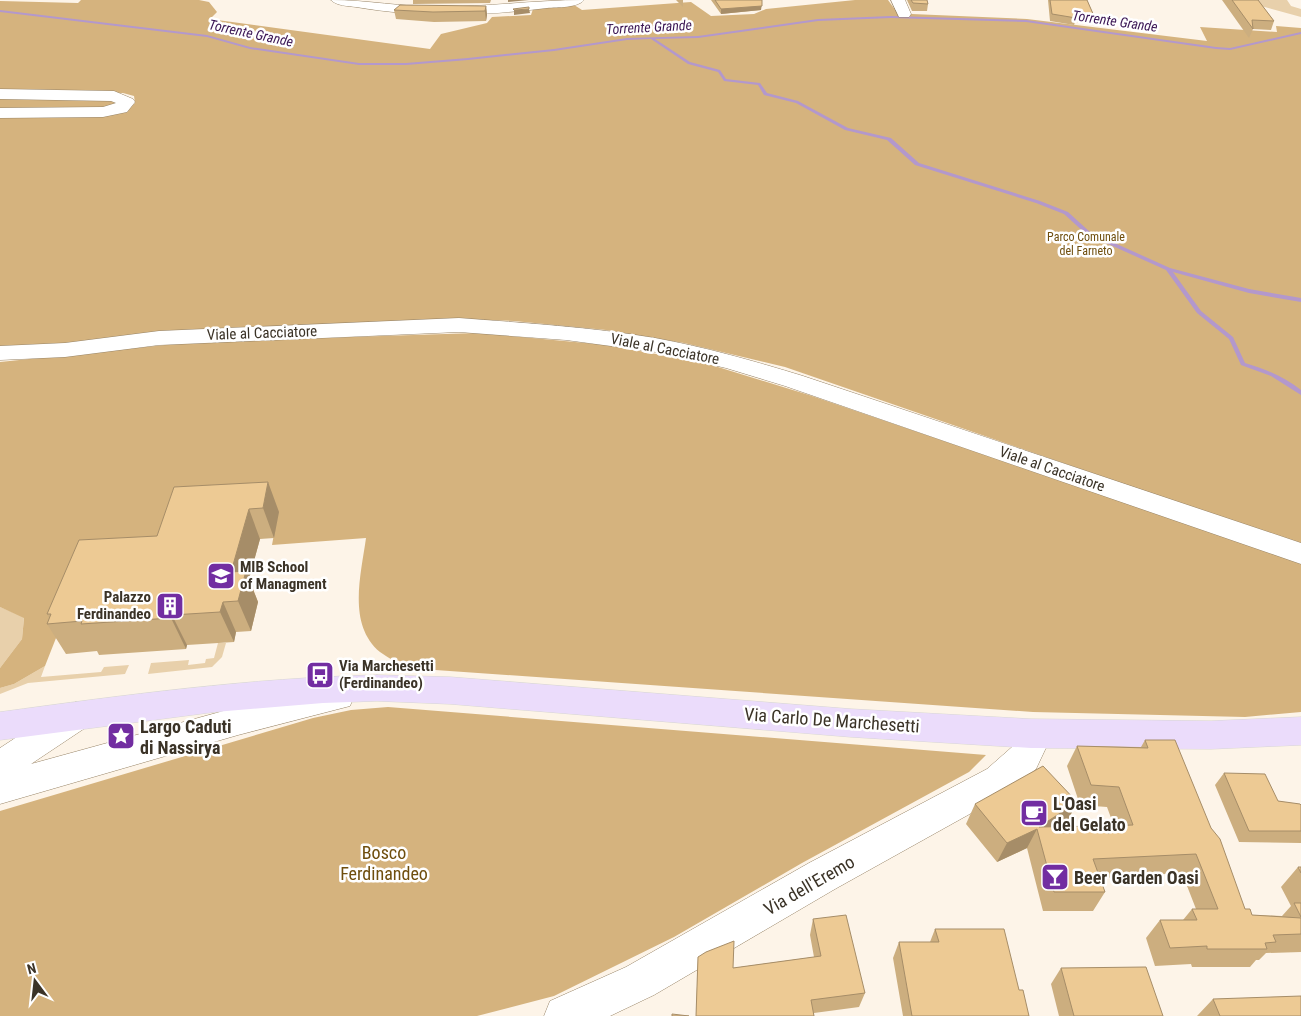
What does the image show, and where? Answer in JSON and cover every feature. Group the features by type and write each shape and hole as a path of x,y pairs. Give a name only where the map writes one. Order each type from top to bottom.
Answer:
{"main road":[{"name":"Via Carlo De Marchesetti","path":"76,716 255,694 364,689 430,689 1036,735 1239,735 1301,731"},
{"path":"0,726 76,716"}],"street":[{"path":"338,0 387,8 448,11 499,10 577,0"},
{"path":"898,0 904,14"},
{"path":"0,94 114,96 127,102 121,108 103,112 0,113"},
{"name":"Viale al Cacciatore","path":"0,354 65,350 159,338 459,325 566,333 656,345 732,362 794,380 1301,554"},
{"path":"0,788 238,721 364,689"},
{"path":"0,766 76,716"},
{"name":"Via dell'Eremo","path":"565,1016 640,981 822,876 999,780 1024,758 1036,735"}],"shaded area":[{"path":"1247,0 1287,0 1291,6 1301,9 1301,17 1250,3"},
{"path":"0,607 24,617 22,639 0,668"},
{"path":"218,643 226,643 222,657 212,667 148,674 151,663 189,660 188,665 205,663 206,659 214,658"},
{"path":"129,665 125,674 28,683 0,694 0,688 14,684 45,666 41,677 101,672 104,667"}],"green space":[{"name":"Parco Comunale del Farneto","path":"81,0 199,0 209,2 217,12 210,19 430,49 441,34 487,23 492,17 531,15 533,9 571,3 582,10 691,2 711,16 754,14 766,9 855,0 888,0 896,11 912,14 1027,19 1207,41 1200,27 1277,32 1276,26 1301,28 1301,545 785,367 684,343 606,330 514,321 452,319 0,346 0,116 126,111 135,103 134,96 123,93 0,91 0,1 78,3"},
{"path":"0,97 106,99 119,103 113,107 0,110"},
{"path":"477,333 607,345 705,363 809,395 1301,563 1301,712 1245,717 1033,712 407,668 380,652 370,641 363,628 359,598 366,538 272,545 278,512 179,544 91,549 45,666 14,684 0,688 0,668 22,639 24,618 0,607 0,362 194,342"},
{"name":"Bosco Ferdinandeo","path":"388,707 986,755 969,772 802,863 674,937 554,996 477,1016 0,1016 0,811 313,718 351,710"}],"building":[{"path":"715,0 762,0 762,6 721,9"},
{"path":"911,0 927,0 928,4 913,3"},
{"path":"1050,0 1087,0 1094,16 1077,15 1076,18 1052,14"},
{"path":"1232,0 1258,0 1274,21 1252,20 1253,29"},
{"path":"400,5 486,6 485,11 433,12 394,10"},
{"path":"529,7 529,9 513,9"},
{"path":"268,482 263,508 249,509 231,572 246,571 238,601 223,602 220,612 172,615 171,618 81,624 82,621 47,624 51,614 47,614 79,540 157,536 174,487"},
{"path":"1145,740 1175,740 1211,828 1220,839 1245,909 1250,909 1252,915 1301,918 1301,934 1273,935 1276,942 1265,943 1267,949 1207,949 1207,946 1170,948 1160,920 1197,920 1192,909 1218,909 1196,854 1093,859 1105,892 1054,892 1037,829 1007,843 975,804 1043,766 1077,802 1039,827 1100,826 1109,834 1106,826 1133,825 1119,787 1091,785 1077,746 1148,748"},
{"path":"1224,773 1265,774 1278,801 1301,805 1301,831 1249,831"},
{"path":"1294,903 1301,903 1301,917"},
{"path":"846,915 865,993 811,1000 814,1016 696,1016 698,957 734,941 733,968 821,956 813,919"},
{"path":"935,929 1004,929 1019,990 1023,990 1029,1016 912,1016 899,942 939,942"},
{"path":"1146,967 1163,1016 1074,1016 1061,968"},
{"path":"1301,996 1301,1016 1220,1016 1213,999"},
{"path":"672,1014 689,1016 672,1016"}],"waterway":[{"name":"Torrente Grande","path":"0,11 207,36 250,48 359,64 406,64 468,59 554,50 627,39 651,38"},
{"name":"Torrente Grande","path":"651,38 698,37 818,20 891,17 1026,21 1230,49 1301,33"},
{"path":"651,38 689,63 719,71 725,80 759,84 765,94 797,102 847,129 889,139 917,164 1038,202 1066,213 1088,233 1168,269"},
{"path":"1168,269 1249,291 1301,300"},
{"path":"1168,269 1199,312 1231,338 1243,364 1274,375 1301,393"}],"place":[{"name":"MIB School of Managment","path":"221,576"},
{"name":"Palazzo Ferdinandeo","path":"170,606"},
{"name":"Via Marchesetti (Ferdinandeo)","path":"320,675"},
{"name":"Largo Caduti di Nassirya","path":"121,736"},
{"name":"L'Oasi del Gelato","path":"1034,813"},
{"name":"Beer Garden Oasi","path":"1055,877"}]}
